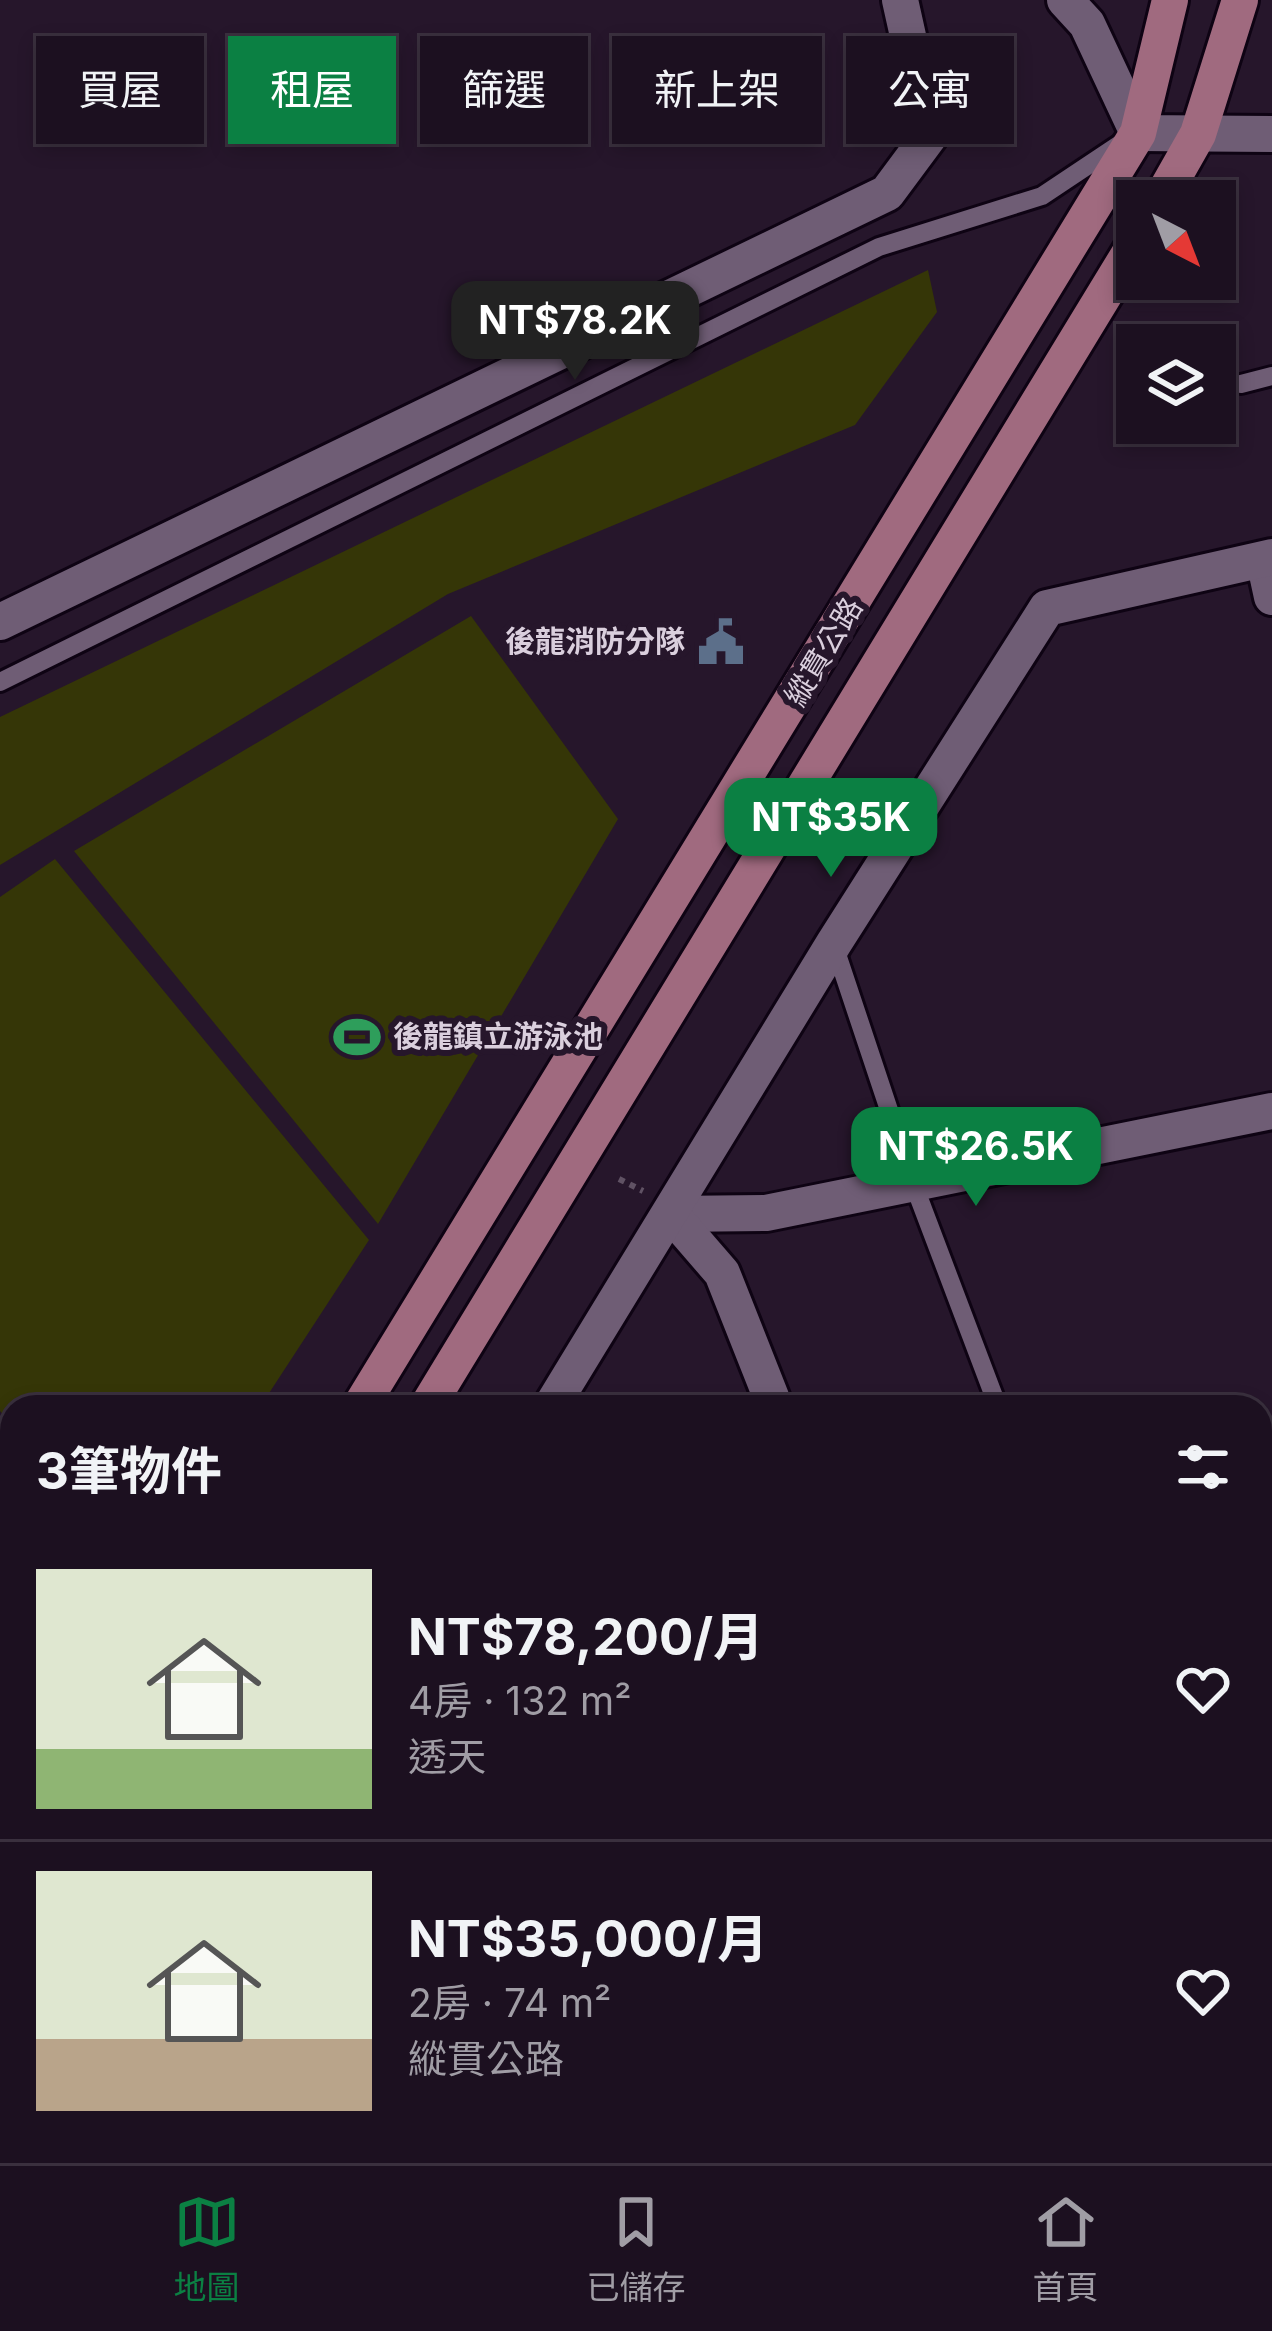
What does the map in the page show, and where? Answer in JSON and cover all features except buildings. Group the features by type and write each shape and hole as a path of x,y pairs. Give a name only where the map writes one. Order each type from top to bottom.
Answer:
{"main road":[{"name":"縱貫公路","path":"367,1395 1138,133 1170,0"},
{"path":"1172,180 1198,134 1240,0"},
{"name":"縱貫公路","path":"434,1395 1116,275"}],"street":[{"path":"0,622 887,193 930,135 900,0"},
{"path":"1065,0 1087,24 1138,133 1272,134"},
{"path":"558,1395 834,943 1047,608 1268,558 1272,597"},
{"path":"671,1214 766,1213 1272,1111"},
{"path":"671,1214 722,1273 770,1395"}],"lane":[{"path":"0,682 879,248 1042,196 1138,133"},
{"path":"1241,384 1272,376"},
{"path":"834,943 914,1185 993,1395"}],"shaded area":[{"path":"928,270 937,312 855,425 448,594 0,865 0,717"},
{"name":"後龍鎮立游泳池","path":"471,616 618,819 378,1224 74,851"},
{"path":"55,859 369,1240 268,1395 0,1395 0,897"}],"place":[{"name":"後龍消防分隊","path":"721,642"},
{"name":"後龍鎮立游泳池","path":"357,1037"}]}
